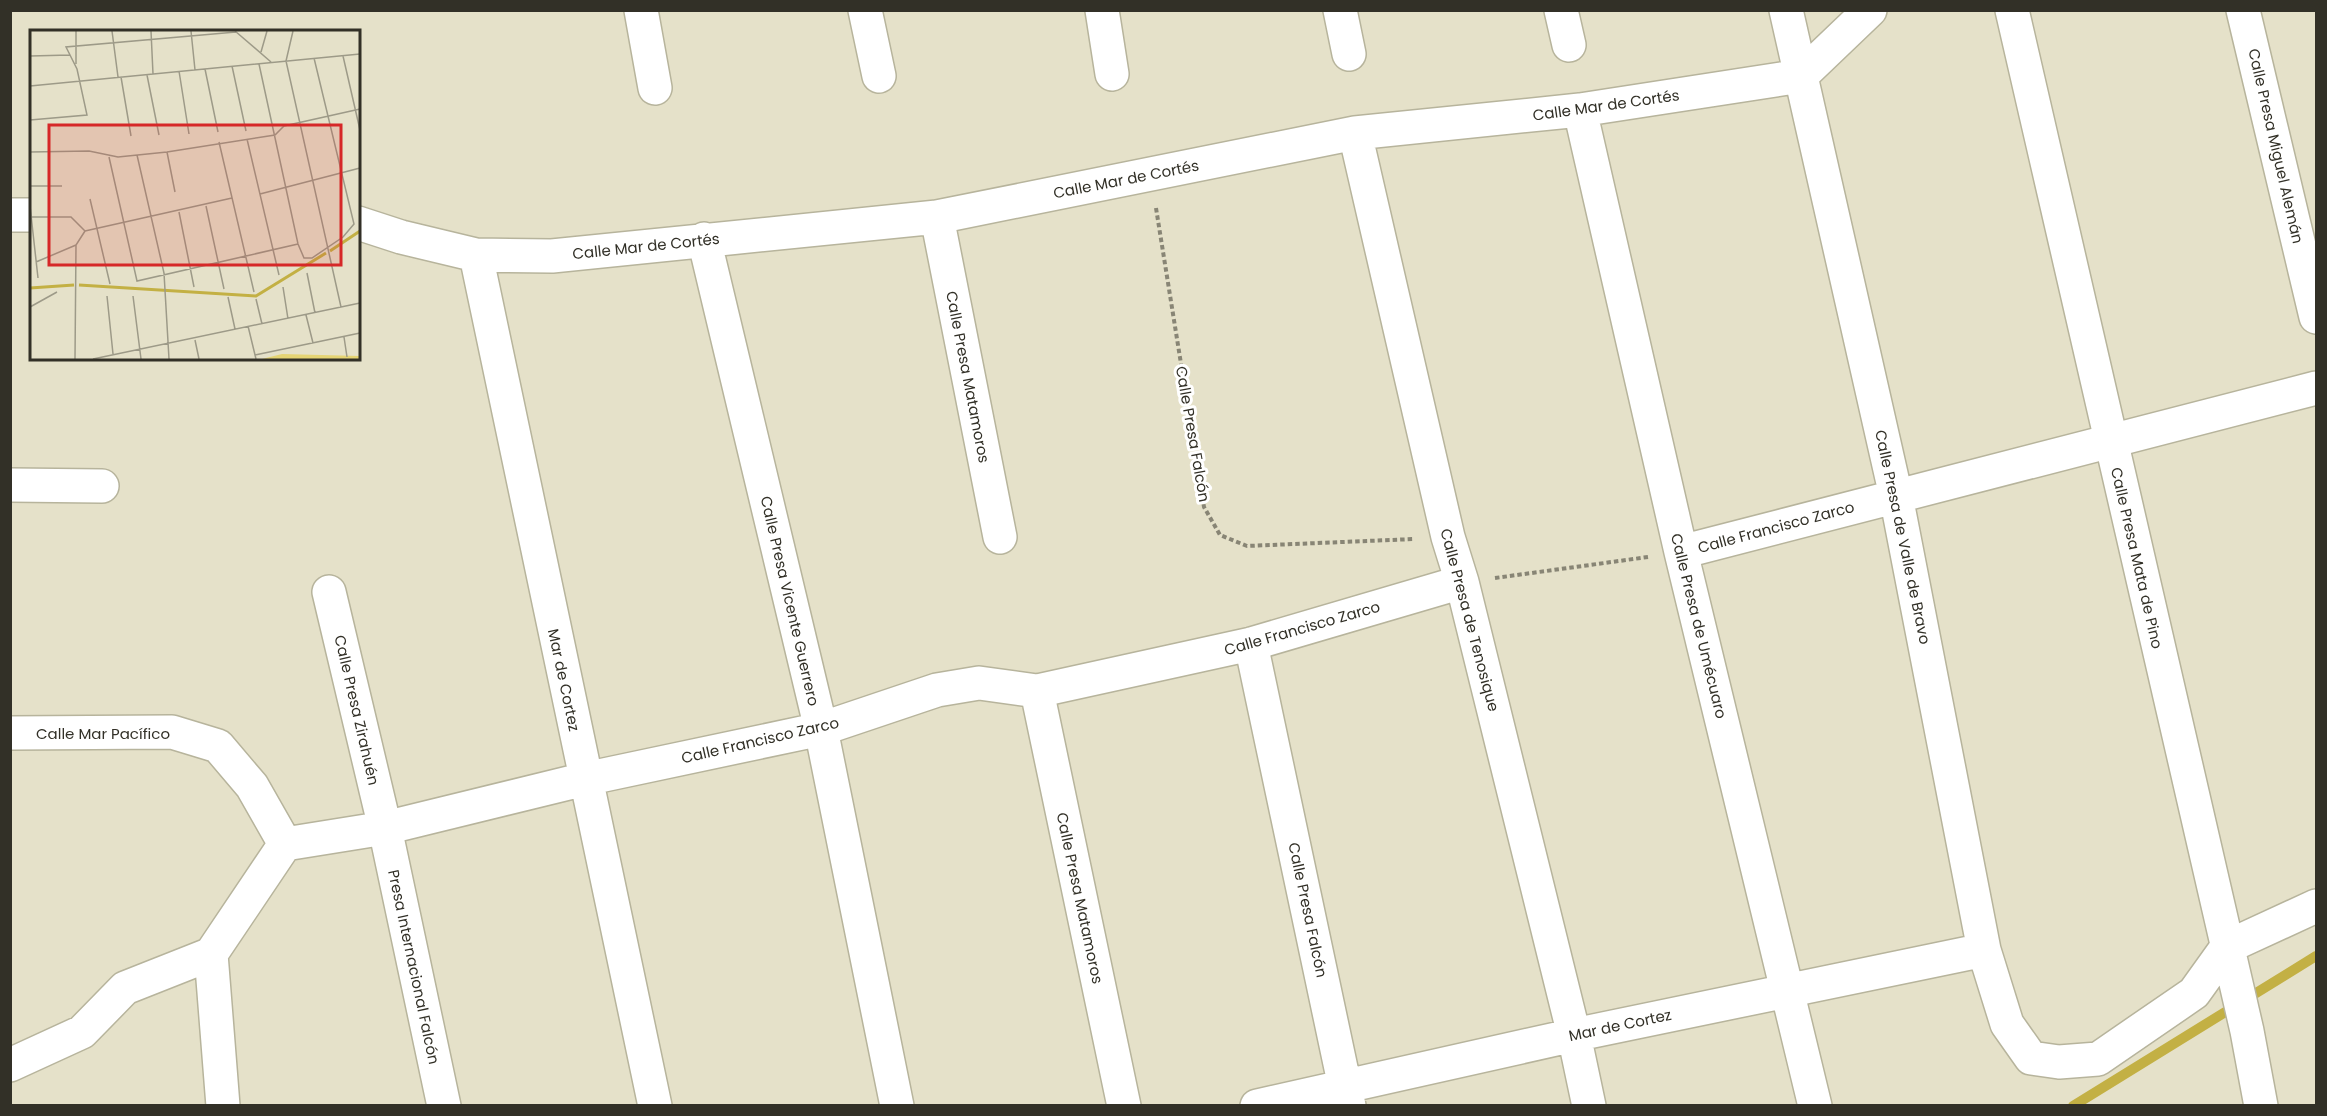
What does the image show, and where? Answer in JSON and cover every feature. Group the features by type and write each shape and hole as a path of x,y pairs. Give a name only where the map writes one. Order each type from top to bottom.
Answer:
{"street":[{"path":"641,10 655,88"},
{"path":"866,10 879,76"},
{"path":"1102,10 1112,75"},
{"path":"1340,10 1349,54"},
{"path":"1561,10 1569,45"},
{"name":"Calle Presa de Valle de Bravo","path":"1786,10 1896,496 1984,950 2007,1024 2031,1058 2059,1062 2098,1059 2194,993 2228,947"},
{"path":"1801,76 1870,10"},
{"name":"Calle Presa Mata de Pino","path":"2012,10 2228,947 2261,1106"},
{"name":"Calle Presa Miguel Alemán","path":"2243,10 2316,318"},
{"name":"Calle Mar de Cortés","path":"360,224 401,237 476,255 552,256 937,217 1355,133 1580,110 1801,76"},
{"name":"Calle Presa de Umécuaro","path":"1580,110 1681,552 1815,1106"},
{"name":"Calle Presa de Tenosique","path":"1355,133 1448,537 1462,582 1574,1035 1589,1106"},
{"path":"10,215 30,215"},
{"name":"Calle Presa Matamoros","path":"937,217 1000,537"},
{"name":"Calle Presa Vicente Guerrero","path":"704,239 821,729 897,1106"},
{"name":"Mar de Cortez","path":"476,255 655,1106"},
{"name":"Calle Francisco Zarco","path":"1681,552 2316,388"},
{"path":"10,485 102,486"},
{"name":"Calle Francisco Zarco","path":"285,844 385,828 585,779 821,729 937,690 979,683 1037,691 1251,644 1462,582"},
{"name":"Calle Presa Zirahuén","path":"329,592 385,828"},
{"name":"Calle Presa Falcón","path":"1251,644 1347,1096"},
{"name":"Calle Presa Matamoros","path":"1037,691 1124,1106"},
{"name":"Calle Mar Pacífico","path":"10,733 172,732 218,746 252,786 285,844"},
{"name":"Presa Internacional Falcón","path":"385,828 444,1106"},
{"path":"10,1065 82,1032 124,988 211,954 285,844"},
{"path":"2228,947 2316,906"},
{"name":"Mar de Cortez","path":"1257,1106 1347,1096 1574,1035 1984,950"},
{"path":"211,954 223,1106"}],"path":[{"name":"Calle Presa Falcón","path":"1150,174 1204,507 1220,534 1248,546 1448,537"},
{"name":"Calle Francisco Zarco","path":"1462,582 1681,552"}],"waterway":[{"path":"2073,1106 2316,956"}]}
